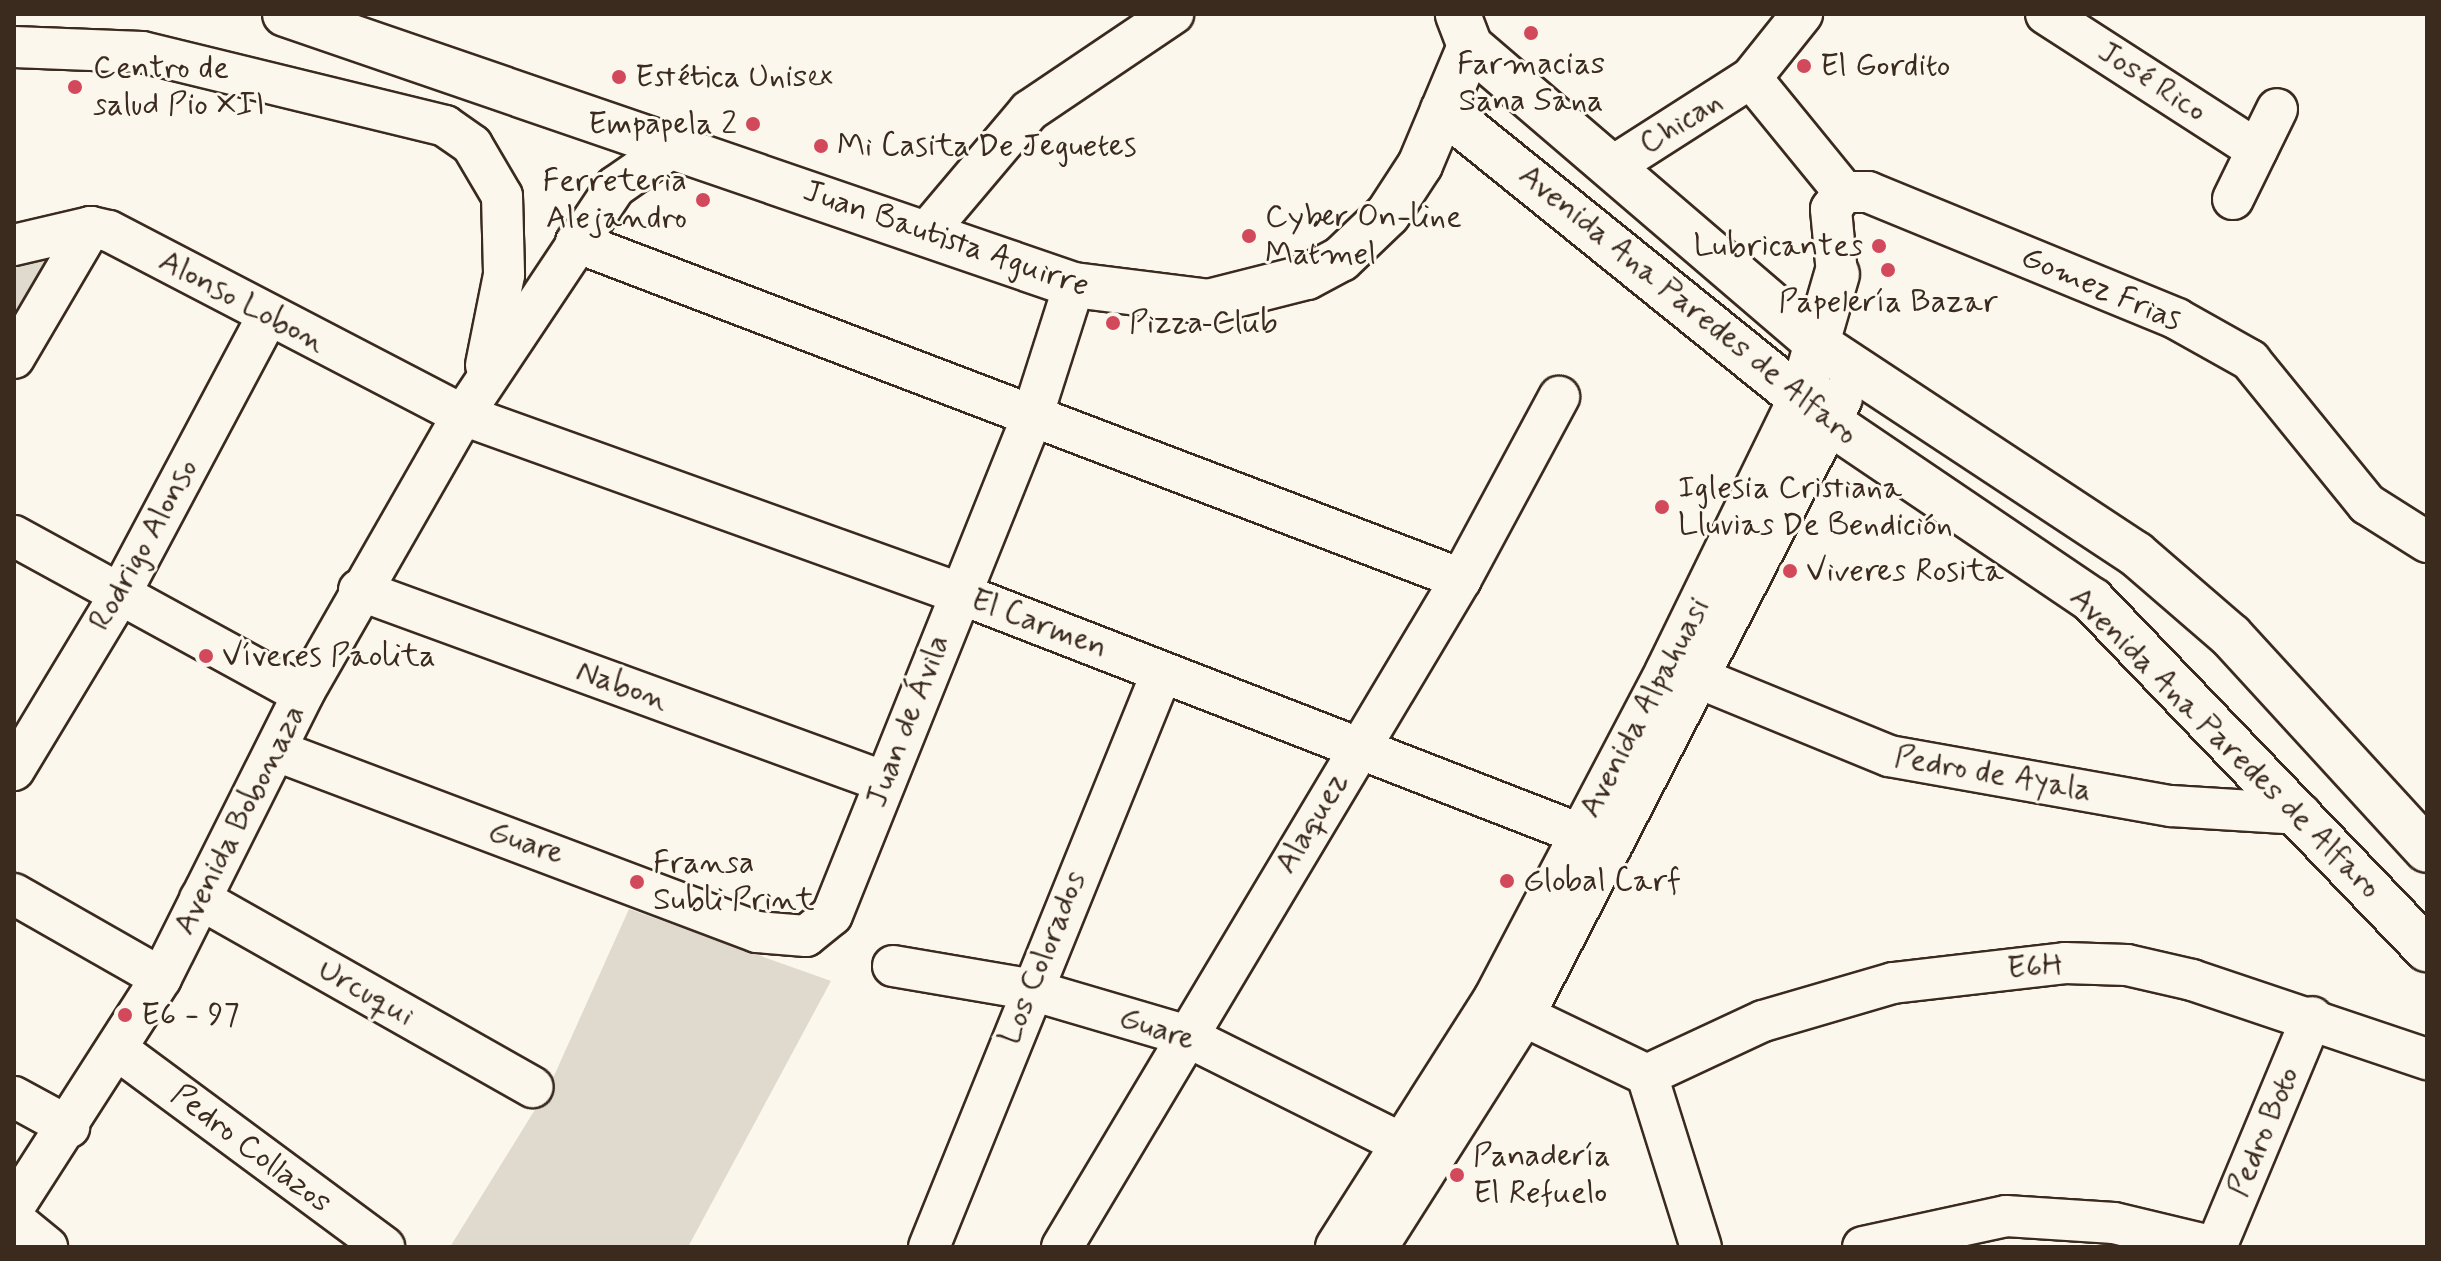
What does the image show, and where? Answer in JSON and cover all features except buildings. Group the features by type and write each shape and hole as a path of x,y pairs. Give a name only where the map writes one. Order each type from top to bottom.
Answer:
{"main road":[{"name":"Juan Bautista Aguirre","path":"285,14 1074,285 1208,302 1307,277 1341,259 1388,214 1443,110 1464,30"},
{"name":"Avenida Ana Paredes de Alfaro","path":"1464,30 1610,168 1835,355 2136,554 2241,646 2427,850"},
{"name":"Avenida Ana Paredes de Alfaro","path":"1443,110 1816,411 2092,600 2301,814 2427,949"},
{"name":"Avenida Alpahuasi","path":"1338,1247 1699,678 1816,411 1835,355 1837,274"},
{"name":"Avenida Alpahuasi","path":"1375,1247 1522,1015 1595,840 1816,411"}],"street":[{"path":"926,233 1029,111 1173,14"},
{"name":"Chican","path":"1610,168 1751,78 1802,14"},
{"name":"José Rico","path":"2046,14 2257,150"},
{"path":"14,47 81,45 197,63 445,126 472,145 502,196 506,250 472,401"},
{"path":"1751,78 1844,192"},
{"path":"2233,199 2277,109"},
{"path":"605,122 615,187"},
{"name":"Avenida Bobonaza","path":"14,1207 69,1127 161,978 303,694 359,590 472,401 615,187 674,146"},
{"name":"Avenida Alpahuasi","path":"1837,274 1831,209 1844,192"},
{"name":"Gomez Frias","path":"1844,192 1868,192 2177,319 2250,360 2367,504 2427,542"},
{"path":"14,245 91,227"},
{"path":"14,358 91,227"},
{"name":"Alonso Lobon","path":"91,227 267,317 472,401"},
{"path":"576,242 1461,579"},
{"name":"Juan de Ávila","path":"773,938 806,936 832,915 956,592 1032,417 1074,285"},
{"name":"Rodrigo Alonso","path":"14,770 120,594 267,317"},
{"name":"Alaquez","path":"1062,1247 1184,1035 1461,579 1559,397"},
{"name":"El Carmen","path":"472,401 1595,840"},
{"path":"14,536 303,694"},
{"name":"Nabon","path":"359,590 885,782"},
{"name":"Los Colorados","path":"929,1247 1028,989 1162,672"},
{"name":"Pedro de Ayala","path":"1699,678 1889,756 2171,806 2301,814"},
{"name":"Guare","path":"277,751 773,938"},
{"path":"14,894 161,978"},
{"name":"Urcuqui","path":"200,899 532,1087"},
{"name":"E6H","path":"1647,1075 1763,1021 1893,983 2010,967 2127,965 2312,1017 2427,1059"},
{"name":"Guare","path":"893,966 1028,989 1184,1035 1403,1144"},
{"path":"1522,1015 1647,1075 1701,1247"},
{"name":"Pedro Boto","path":"2215,1247 2312,1017"},
{"name":"Pedro Collazos","path":"118,1050 384,1247"},
{"path":"14,1097 69,1127"},
{"path":"1863,1247 2006,1216 2114,1223 2215,1247"},
{"path":"14,1220 47,1247"}],"shaded area":[{"path":"68,247 14,335 14,261"},
{"path":"629,909 831,981 688,1247 450,1247 549,1087"}],"place":[{"name":"Farmacias Sana Sana","path":"1531,33"},
{"name":"El Gordito","path":"1804,66"},
{"name":"Estética Unisex","path":"619,77"},
{"name":"Centro de salud Pio XII","path":"75,87"},
{"name":"Empapela 2","path":"753,124"},
{"name":"Mi Casita De Jeguetes","path":"821,146"},
{"name":"Ferreteria Alejandro","path":"703,200"},
{"name":"Cyber On-line Matmel","path":"1249,236"},
{"name":"Lubricantes","path":"1879,246"},
{"name":"Papelería Bazar","path":"1888,270"},
{"name":"Pizza Club","path":"1113,323"},
{"name":"Iglesia Cristiana Lluvias De Bendición","path":"1662,507"},
{"name":"Viveres Rosita","path":"1790,571"},
{"name":"Víveres Paolita","path":"206,656"},
{"name":"Global Carf","path":"1507,881"},
{"name":"Fransa Subli Print","path":"637,882"},
{"name":"E6 - 97","path":"125,1015"},
{"name":"Panadería El Refuelo","path":"1457,1175"}]}
